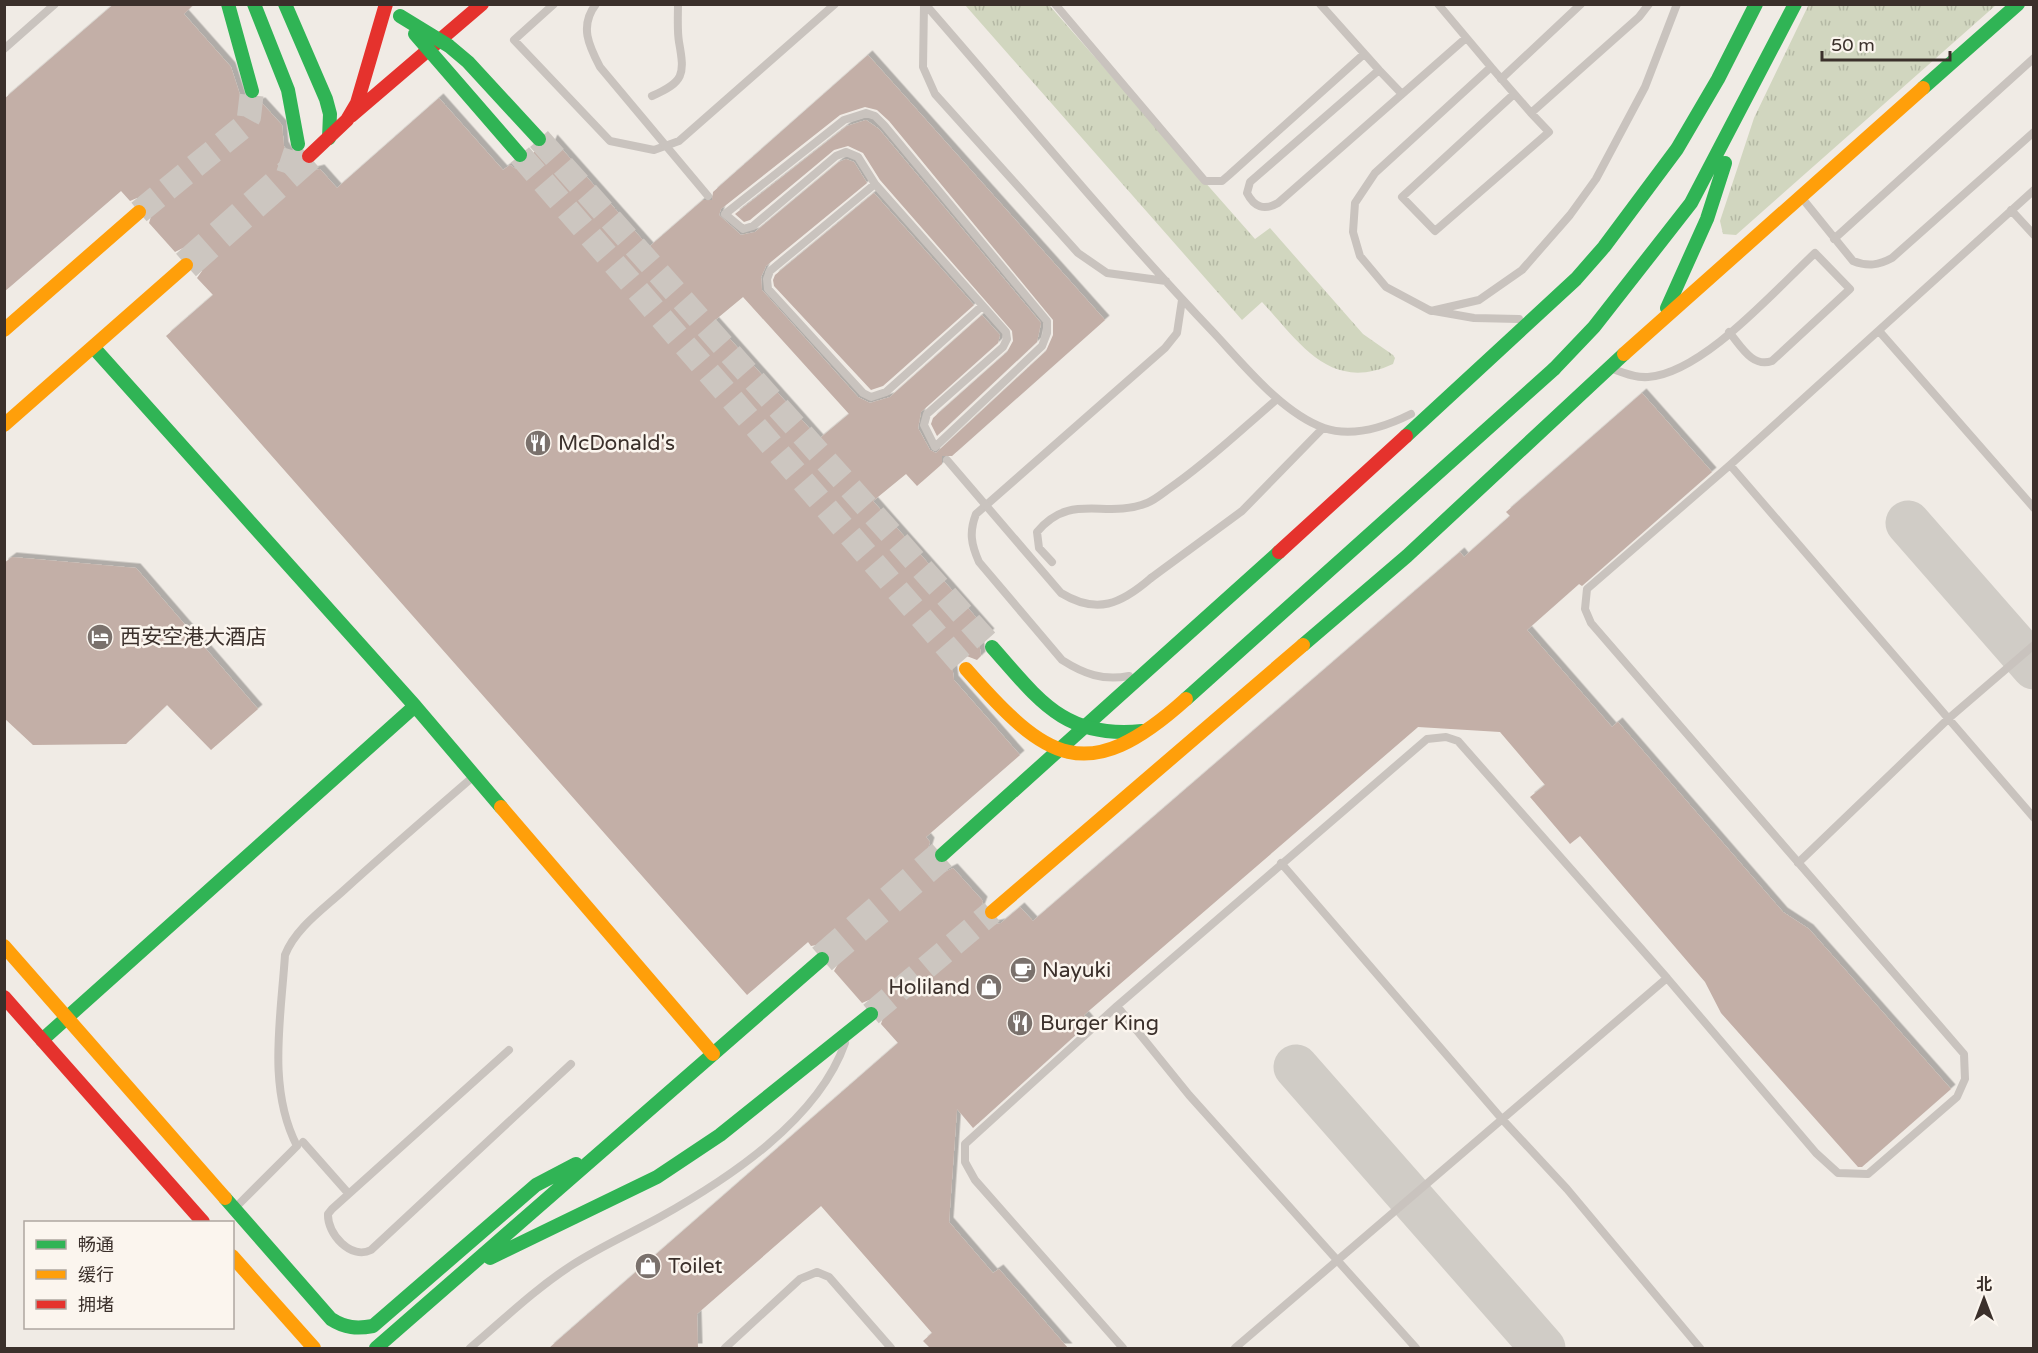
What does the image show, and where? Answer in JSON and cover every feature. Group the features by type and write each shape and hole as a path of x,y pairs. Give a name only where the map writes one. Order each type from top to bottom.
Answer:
{"main road":[{"path":"228,4 252,91"},
{"path":"254,4 291,94 297,119 298,144"},
{"path":"285,4 326,99 330,114 329,138"},
{"path":"347,120 364,86 388,4 520,155"},
{"path":"309,156 347,120 482,4"},
{"path":"942,855 1154,667 1537,317 1615,236 1652,188 1708,98 1756,4"},
{"path":"966,669 1024,733 1040,745 1058,751 1099,754 1120,748 1157,725 1554,369 1601,318 1692,203 1795,4"},
{"path":"992,912 1407,556 1657,323 2018,4"},
{"path":"400,16 449,46 468,62 539,139"},
{"path":"1657,323 1679,285 1707,219 1744,103"},
{"path":"4,330 139,212"},
{"path":"1707,219 1715,245 1742,248"},
{"path":"4,425 186,265"},
{"path":"94,348 415,706 713,1054"},
{"path":"992,647 1045,705 1073,724 1110,734 1129,733 1157,725"},
{"path":"42,1040 415,706"},
{"path":"4,946 236,1207 331,1319 343,1327 357,1329 373,1326 536,1185 604,1149"},
{"path":"376,1348 822,959"},
{"path":"4,997 202,1221"},
{"path":"469,1268 657,1177 720,1135 872,1014"},
{"path":"234,1258 314,1348"}],"lane":[{"path":"4,49 55,4"},
{"path":"554,4 514,40 610,141 654,150 679,141 836,4"},
{"path":"596,4 585,29 590,48 600,67 708,196"},
{"path":"652,96 673,87 682,74 683,58 678,41 678,4"},
{"path":"925,4 1182,300 1276,400 1323,428 1366,430 1388,425 1460,387"},
{"path":"925,4 923,67 935,94 1078,253 1107,273 1166,281"},
{"path":"1055,4 1168,134 1205,181 1213,183 1229,175 1364,54"},
{"path":"1320,4 1401,93"},
{"path":"1438,4 1549,132 1435,231 1402,197 1514,94"},
{"path":"1501,79 1581,4"},
{"path":"1531,113 1640,17 1649,4"},
{"path":"1431,311 1479,300 1522,270 1570,215 1596,179 1645,87 1677,4"},
{"path":"1379,70 1250,182 1247,193 1258,207 1265,208 1278,203 1466,38"},
{"path":"1834,239 2034,58"},
{"path":"1491,67 1375,173 1355,203 1353,232 1360,256 1386,287 1431,311 1502,320 1537,317"},
{"path":"866,113 875,116 884,125 1047,321 1047,333 1042,346 935,447 924,425 927,414 1004,347 1007,339 1006,332 875,184 858,157 846,152 837,156 753,226 743,229 725,214 844,120 866,113"},
{"path":"1801,197 1853,261 1863,265 1881,263 1892,258 2034,132"},
{"path":"875,184 771,271 767,279 768,289 863,393 871,397 886,393 982,306"},
{"path":"1123,1348 975,1180 965,1162 965,1144 1117,1006 1427,739 1446,737 1458,741 1667,978 1816,1153 1838,1173 1868,1174 1957,1097 1965,1079 1964,1054 1591,623 1585,609 1587,590 1730,465 2034,190"},
{"path":"2011,210 2034,235"},
{"path":"1609,368 1632,376 1649,377 1679,369 1729,332 1815,253 1850,289 1772,361 1756,363 1729,332"},
{"path":"1154,667 1126,677 1101,678 1079,671 1062,660 979,562 972,548 970,528 976,513 1165,348 1177,333 1182,300"},
{"path":"1879,331 2034,508"},
{"path":"1052,562 1039,548 1037,532 1048,519 1063,510 1124,509 1149,502 1185,477 1276,400"},
{"path":"946,460 1062,593 1079,604 1118,603 1132,595 1151,578 1242,511 1323,428"},
{"path":"1730,465 2034,818"},
{"path":"1798,863 1948,719 2034,645"},
{"path":"236,1207 297,1146 286,1116 278,1070 285,955 295,935 474,776"},
{"path":"1281,863 1566,1190 1700,1348"},
{"path":"1235,1348 1667,978"},
{"path":"1117,1006 1189,1095 1416,1348"},
{"path":"470,1348 572,1265 713,1185 756,1152 803,1112 827,1082 840,1060 850,1031"},
{"path":"509,1050 348,1193 328,1214 330,1227 348,1249 365,1253 571,1064"},
{"path":"303,1142 348,1193"},
{"path":"725,1348 800,1279 817,1272 829,1277 891,1348"}],"green space":[{"path":"1809,4 1996,5 1736,235 1723,234 1720,221 1754,118"},
{"path":"965,5 1049,5 1255,239 1270,228 1363,334 1393,355 1395,358 1393,364 1371,371 1351,372 1334,368 1318,359 1304,347 1262,302 1242,320"}],"building":[{"path":"114,4 194,4 184,14 231,67 242,101 249,105 261,102 282,125 284,146 297,168 305,173 320,169 337,188 439,98 503,170 510,165 516,169 529,166 534,152 548,150 553,139 649,247 703,200 712,200 713,192 868,55 1105,320 952,456 942,456 942,464 917,486 906,474 873,501 990,633 979,642 981,656 977,660 964,655 956,659 952,665 954,680 1020,755 926,837 930,842 925,858 929,866 936,871 945,872 953,868 983,901 978,915 988,926 1001,923 1020,907 1033,921 1460,552 1464,557 1510,516 1506,512 1642,393 1712,472 1582,586 1579,584 1527,630 1612,727 1618,722 1783,912 1809,929 1951,1089 1862,1167 1858,1167 1721,1013 1705,982 1580,836 1570,844 1530,797 1545,785 1500,732 1418,727 1084,1015 1090,1022 973,1128 957,1109 949,1222 993,1273 999,1269 1068,1348 930,1348 923,1341 932,1333 821,1206 697,1314 698,1348 549,1348 898,1043 881,1024 885,1012 882,1005 869,1000 862,1003 834,971 839,955 835,947 827,943 811,946 808,942 747,995 166,336 213,295 197,278 202,271 203,262 199,253 183,248 175,252 149,223 153,210 149,202 137,198 130,201 121,191 4,292 4,99","holes":["865,107 877,110 889,121 1053,320 1053,335 1046,351 936,453 930,450 918,428 921,412 998,343 1000,335 982,315 890,397 870,403 858,397 762,290 761,277 766,266 867,183 854,162 846,159 839,162 755,232 741,235 719,215 721,209 840,115","743,297 849,414 819,439 714,321"]},
{"path":"866,120 879,129 1041,323 1037,342 937,436 931,424 933,418 1007,352 1013,341 1012,331 880,180 863,153 848,146 834,150 750,220 744,222 735,214 847,126"},
{"path":"874,193 974,305 883,386 871,390 774,286 773,280 775,275"},
{"name":"西安空港大酒店","path":"12,557 136,568 258,709 211,750 167,705 126,744 33,745 4,718 4,563"}],"taxiway":[{"path":"1908,523 2034,667"},
{"path":"1296,1067 1543,1348"}],"tunnel":[{"path":"139,212 244,126 249,117 252,91"},
{"path":"539,139 992,647"},
{"path":"288,174 298,144"},
{"path":"520,155 966,669"},
{"path":"186,265 309,156"},
{"path":"822,959 942,855"},
{"path":"871,1014 992,912"}],"traffic: fast":[{"path":"228,4 252,91"},
{"path":"254,4 288,90 298,144"},
{"path":"285,4 326,99 330,114 329,138"},
{"path":"1406,436 1576,279 1604,247 1677,149 1718,79 1756,4"},
{"path":"1554,369 1594,327 1691,203 1795,4"},
{"path":"1923,88 2018,4"},
{"path":"400,16 449,46 468,62 539,139"},
{"path":"415,34 520,155"},
{"path":"1667,308 1707,219 1725,163"},
{"path":"94,348 415,706 501,807"},
{"path":"1303,645 1407,556 1624,354"},
{"path":"1186,699 1554,369"},
{"path":"942,855 1279,552"},
{"path":"992,647 1024,684 1055,712 1092,729 1115,732 1142,731"},
{"path":"42,1040 415,706"},
{"path":"376,1348 822,959"},
{"path":"490,1258 657,1177 720,1135 871,1014"},
{"path":"225,1198 331,1319 346,1326 367,1327 373,1326 536,1185 576,1164"}],"traffic: slow":[{"path":"1624,354 1923,88"},
{"path":"4,330 139,212"},
{"path":"4,425 186,265"},
{"path":"992,912 1303,645"},
{"path":"966,669 1020,725 1044,742 1068,752 1094,753 1121,745 1151,727 1186,699"},
{"path":"501,807 713,1054"},
{"path":"4,946 225,1198"},
{"path":"234,1258 314,1348"}],"traffic: jam":[{"path":"309,156 347,120 357,103 386,4"},
{"path":"351,116 482,4"},
{"path":"1279,552 1406,436"},
{"path":"4,997 202,1221"}],"place":[{"name":"McDonald's","path":"538,443"},
{"name":"西安空港大酒店","path":"100,637"},
{"name":"Nayuki","path":"1023,970"},
{"name":"Holiland","path":"989,987"},
{"name":"Burger King","path":"1020,1023"},
{"name":"Toilet","path":"648,1266"}]}
